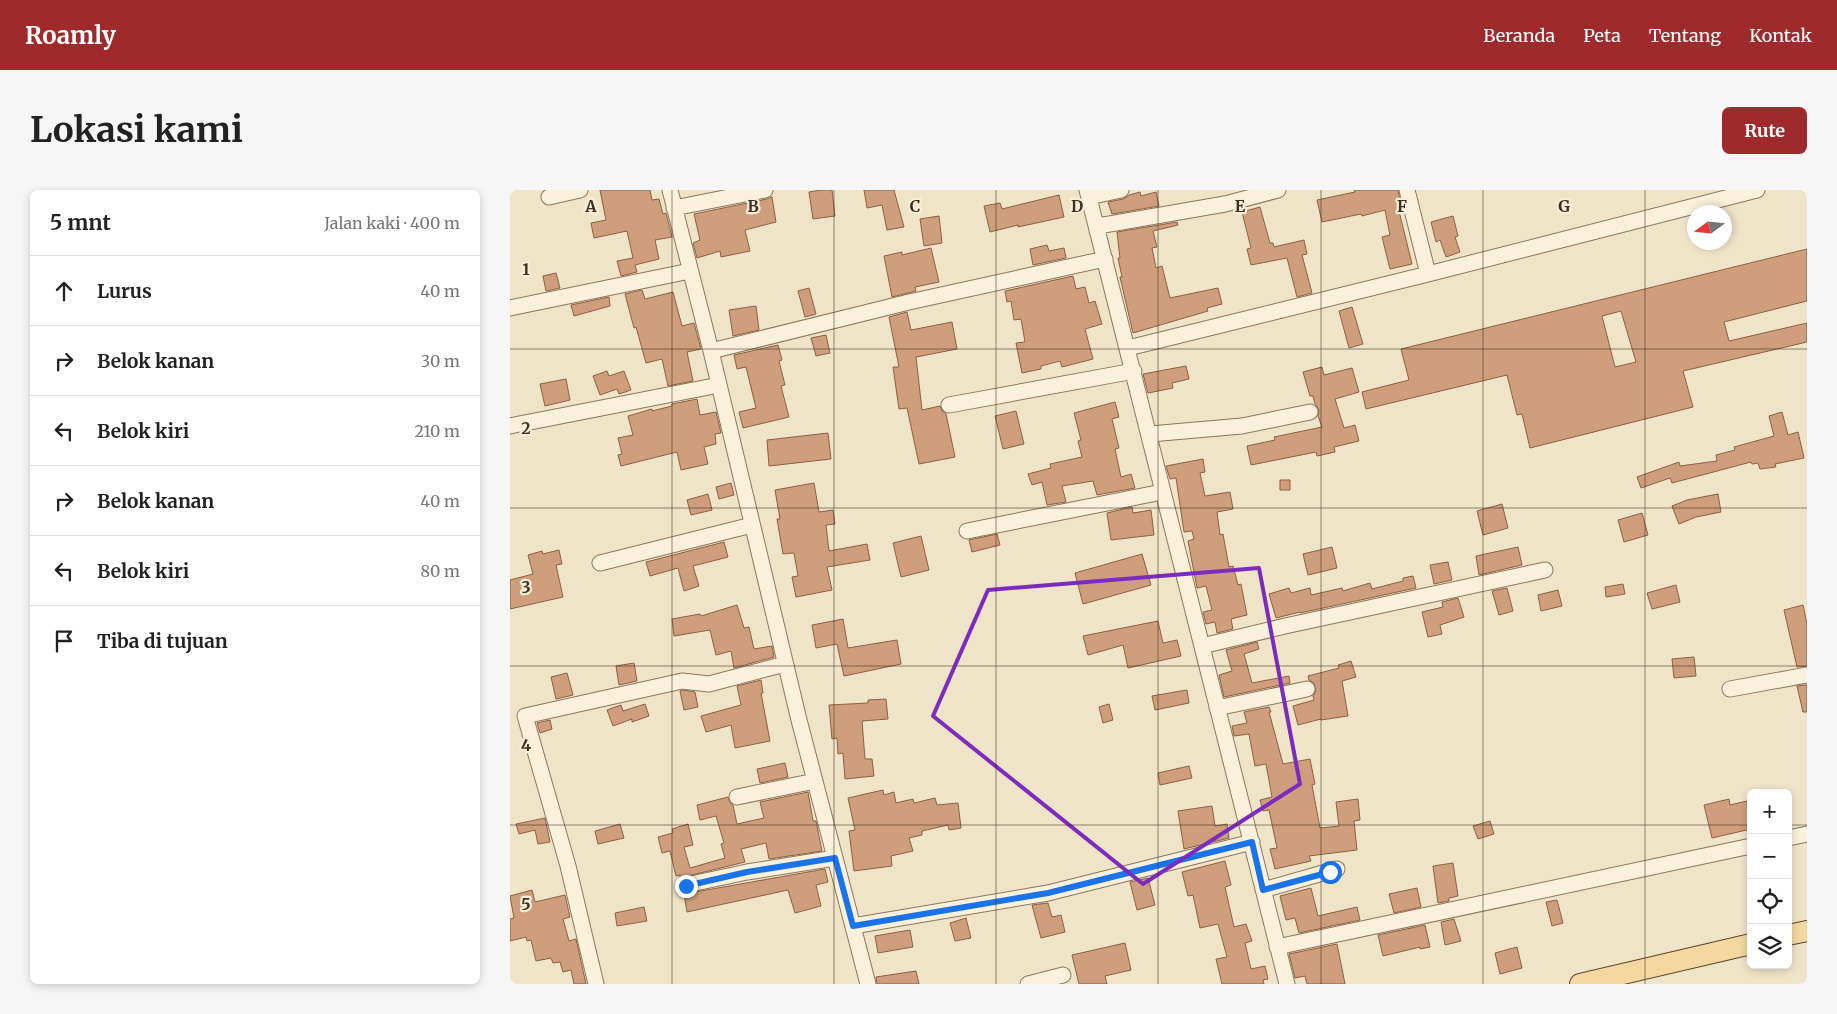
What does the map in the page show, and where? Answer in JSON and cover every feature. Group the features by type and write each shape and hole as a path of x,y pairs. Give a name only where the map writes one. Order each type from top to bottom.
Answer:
{"main road":[{"path":"1792,934 1807,931"},
{"path":"1580,984 1747,945"}],"street":[{"path":"549,196 580,190"},
{"path":"670,190 711,351 785,664 868,984"},
{"path":"674,208 765,190"},
{"path":"1121,190 1088,194 1098,226 1150,434 1162,492 1287,984"},
{"path":"1098,226 1224,204 1278,190"},
{"path":"1407,190 1428,274"},
{"path":"1128,348 1757,190"},
{"path":"711,351 909,302 1106,259"},
{"path":"510,308 690,271"},
{"path":"949,405 1134,371"},
{"path":"510,426 719,385"},
{"path":"1150,434 1242,426 1310,412"},
{"path":"967,531 1162,492"},
{"path":"600,563 752,525"},
{"path":"1202,646 1284,626 1545,570"},
{"path":"596,984 568,866 525,716 682,681 709,684 785,664"},
{"path":"1730,689 1807,675"},
{"path":"1217,708 1306,689"},
{"path":"737,796 815,781"},
{"path":"1792,837 1807,834"},
{"path":"853,926 1048,893 1252,842"},
{"path":"1277,947 1747,847"},
{"path":"686,886 747,872 835,858"},
{"path":"1263,890 1337,869"},
{"path":"1028,984 1063,975"}],"highlighted area":[{"path":"1259,568 1300,784 1143,884 933,716 988,590"}],"building":[{"path":"600,190 650,190 652,200 659,199 663,214 666,213 672,237 655,240 659,259 635,265 637,272 621,276 617,261 633,258 627,231 594,238 591,223 606,220"},
{"path":"832,190 835,216 813,219 809,192"},
{"path":"864,190 894,190 904,227 887,230 882,205 867,208"},
{"path":"1354,190 1398,190 1401,206 1398,207 1412,264 1390,269 1382,237 1390,235 1385,210 1362,216 1361,214 1322,222 1317,200 1355,192"},
{"path":"1140,192 1141,196 1156,192 1159,206 1112,214 1108,202 1123,199"},
{"path":"1059,195 1064,217 990,232 984,206 1000,203 1002,209"},
{"path":"772,197 776,222 745,230 750,251 721,257 720,251 697,258 693,243 700,240 694,214"},
{"path":"1260,207 1270,243 1273,243 1274,247 1304,240 1307,254 1302,255 1312,293 1297,297 1287,258 1251,265 1247,249 1251,248 1242,212"},
{"path":"939,216 942,243 924,246 920,219"},
{"path":"1453,216 1458,236 1455,237 1460,252 1446,257 1440,240 1436,242 1431,222"},
{"path":"1177,222 1178,225 1153,231 1157,247 1152,248 1156,268 1162,266 1170,298 1218,288 1222,304 1207,308 1208,311 1133,333 1120,277 1122,277 1118,258 1120,258 1117,232"},
{"path":"1047,245 1049,251 1064,248 1066,258 1033,265 1030,249"},
{"path":"931,248 939,282 915,287 916,291 892,297 884,256 902,252 902,255"},
{"path":"1807,249 1807,301 1724,322 1729,341 1807,323 1807,342 1683,371 1693,407 1530,448 1522,414 1517,415 1507,375 1366,409 1362,392 1409,380 1401,349","holes":["1621,311 1636,362 1615,367 1602,316"]},
{"path":"556,273 560,288 546,291 543,276"},
{"path":"1073,276 1076,289 1085,287 1089,303 1095,301 1102,324 1085,329 1093,359 1062,367 1060,361 1041,366 1041,369 1022,373 1016,343 1025,342 1021,319 1014,320 1011,301 1007,302 1005,291"},
{"path":"809,288 816,314 805,317 798,291"},
{"path":"642,290 645,299 673,292 682,326 694,323 701,349 687,352 693,381 668,386 662,359 646,363 625,294"},
{"path":"609,297 610,306 574,316 571,305"},
{"path":"756,306 759,330 733,336 729,310"},
{"path":"1352,307 1363,344 1349,348 1339,311"},
{"path":"907,312 911,330 952,322 957,349 916,357 922,410 940,406 946,414 955,457 919,464 907,408 899,409 893,367 899,367 889,317"},
{"path":"826,335 830,353 816,356 811,338"},
{"path":"778,345 782,360 779,361 785,385 781,386 789,417 743,428 739,412 756,408 746,367 737,369 734,355"},
{"path":"1186,366 1189,379 1172,383 1173,388 1148,393 1143,374"},
{"path":"1322,367 1324,375 1352,368 1359,392 1335,399 1344,428 1355,425 1359,441 1334,447 1335,452 1317,456 1316,452 1251,465 1247,446 1275,440 1274,437 1322,427 1318,416 1319,410 1313,396 1310,396 1303,372"},
{"path":"607,371 609,376 624,371 631,390 619,394 617,389 600,395 593,376"},
{"path":"566,379 570,400 545,406 540,384"},
{"path":"697,399 700,415 716,412 721,433 715,434 716,444 704,447 708,464 681,470 677,452 621,466 618,455 622,454 618,438 633,435 628,416"},
{"path":"1115,402 1119,417 1112,419 1119,448 1115,449 1121,477 1131,474 1135,488 1097,495 1093,481 1062,486 1066,502 1047,505 1042,482 1032,485 1028,474 1051,468 1050,464 1082,457 1078,441 1081,440 1074,413"},
{"path":"1016,411 1024,444 1003,449 995,416"},
{"path":"1782,412 1788,435 1798,432 1804,458 1775,464 1776,467 1760,469 1758,463 1752,464 1751,462 1672,483 1670,478 1641,488 1637,477 1679,462 1680,466 1717,461 1716,455 1735,450 1734,447 1774,436 1769,416"},
{"path":"828,433 831,459 769,466 767,440"},
{"path":"1203,459 1205,472 1200,473 1205,496 1230,492 1233,509 1217,512 1220,535 1223,534 1229,567 1233,566 1238,585 1241,584 1247,615 1231,619 1233,629 1217,633 1215,622 1206,624 1203,612 1212,610 1206,586 1197,588 1188,541 1194,539 1192,531 1184,532 1176,478 1170,479 1166,466"},
{"path":"1280,480 1290,480 1290,490 1280,490"},
{"path":"731,483 734,495 719,499 716,487"},
{"path":"814,483 819,512 833,510 835,524 826,525 829,551 867,544 870,560 827,567 832,590 796,597 792,577 798,576 794,553 783,554 777,519 780,519 775,490"},
{"path":"708,494 712,510 691,515 687,500"},
{"path":"1718,494 1721,512 1696,517 1679,524 1672,506 1687,500"},
{"path":"1502,504 1508,528 1483,535 1477,511"},
{"path":"1132,507 1133,513 1151,510 1154,535 1111,540 1107,513"},
{"path":"1642,513 1648,535 1624,542 1618,520"},
{"path":"997,534 1000,545 972,552 969,540"},
{"path":"921,536 929,570 901,577 893,543"},
{"path":"724,542 728,557 693,566 699,586 684,591 678,568 650,576 646,562"},
{"path":"1332,547 1337,568 1308,575 1303,554"},
{"path":"1518,547 1522,565 1479,575 1476,556"},
{"path":"559,550 562,564 556,565 563,597 510,609 510,580 533,574 528,555 542,551 543,554"},
{"path":"1142,554 1151,585 1083,604 1075,573"},
{"path":"1448,562 1452,580 1434,584 1430,565"},
{"path":"1413,576 1416,588 1276,618 1269,594 1289,588 1291,593 1310,588 1311,595 1342,588 1343,591 1370,583 1372,589 1403,581 1403,578"},
{"path":"1623,584 1625,594 1606,597 1605,587"},
{"path":"1676,585 1680,602 1652,609 1647,593"},
{"path":"1507,588 1513,611 1499,615 1492,591"},
{"path":"1558,590 1562,606 1541,611 1538,595"},
{"path":"1458,598 1464,617 1440,625 1442,634 1428,637 1422,612 1443,607 1442,602"},
{"path":"737,605 744,628 749,627 754,649 772,646 774,657 734,668 731,651 716,655 710,630 674,636 672,619 700,614 701,616"},
{"path":"1803,605 1807,624 1807,666 1797,667 1784,610"},
{"path":"843,619 848,648 897,640 901,664 844,676 837,644 816,648 812,625"},
{"path":"1158,621 1163,643 1177,640 1181,656 1128,668 1123,645 1088,655 1083,636"},
{"path":"1257,642 1259,649 1244,654 1252,683 1289,676 1290,683 1224,697 1219,675 1232,671 1226,650"},
{"path":"1694,657 1696,676 1674,678 1672,659"},
{"path":"1351,661 1356,677 1342,681 1348,716 1321,719 1298,725 1293,706 1314,700 1313,696 1316,691 1314,683 1309,680 1308,676 1339,668 1338,665"},
{"path":"634,663 637,681 619,685 616,666"},
{"path":"567,673 573,695 556,699 551,677"},
{"path":"761,680 763,693 761,693 770,741 735,748 731,725 706,732 701,716 741,705 737,686"},
{"path":"1807,685 1807,712 1803,712 1797,686"},
{"path":"1187,690 1189,703 1155,710 1152,696"},
{"path":"680,691 695,692 698,707 684,710"},
{"path":"886,699 888,719 862,721 865,759 872,759 874,776 845,779 843,753 838,754 837,738 832,739 829,705 868,703 868,700"},
{"path":"645,704 649,716 632,722 632,719 613,726 607,710 621,705 623,711"},
{"path":"1109,704 1113,720 1103,723 1099,707"},
{"path":"1269,707 1283,764 1310,759 1315,784 1312,785 1320,828 1339,826 1336,802 1358,799 1360,820 1354,821 1357,850 1309,856 1311,861 1275,869 1270,849 1277,848 1269,810 1263,811 1260,800 1272,797 1266,764 1255,766 1249,734 1234,736 1232,726 1247,723 1244,712"},
{"path":"550,720 552,729 540,733 537,723"},
{"path":"785,763 788,777 760,783 757,769"},
{"path":"1189,766 1192,778 1160,785 1158,773"},
{"path":"883,790 884,795 894,792 896,803 913,799 914,803 935,798 937,805 958,803 961,828 949,830 948,825 922,831 922,835 909,838 913,851 891,856 892,866 854,871 849,831 855,830 848,798"},
{"path":"808,792 813,821 816,821 822,851 769,859 766,843 741,849 745,862 680,878 680,875 676,876 670,851 662,853 658,837 673,833 672,829 688,824 693,845 684,847 690,868 725,858 721,844 724,843 716,816 700,820 697,805 728,797 733,805 737,824 764,818 760,802"},
{"path":"1729,799 1730,805 1747,801 1747,830 1712,838 1704,805"},
{"path":"1212,806 1215,826 1227,824 1229,838 1184,849 1178,811"},
{"path":"545,818 550,842 538,844 535,830 519,834 516,824"},
{"path":"1490,821 1494,834 1478,839 1473,826"},
{"path":"620,824 624,838 598,844 595,831"},
{"path":"1225,861 1231,885 1225,887 1234,927 1246,924 1252,941 1245,943 1251,969 1265,966 1268,979 1263,980 1264,984 1222,984 1216,959 1227,957 1218,924 1200,928 1193,895 1188,896 1182,872"},
{"path":"1453,863 1458,896 1449,898 1449,901 1438,903 1433,866"},
{"path":"825,869 828,882 816,885 821,906 795,913 788,890 687,912 684,894"},
{"path":"1148,878 1155,905 1137,910 1130,882"},
{"path":"1311,888 1318,916 1357,907 1360,920 1299,933 1295,918 1286,920 1280,896"},
{"path":"1417,888 1421,907 1394,913 1389,894"},
{"path":"532,890 535,902 565,895 570,917 563,919 569,941 576,939 586,984 574,984 571,970 563,972 560,962 553,963 551,958 536,961 531,940 527,941 526,937 510,941 510,919 514,918 510,896"},
{"path":"1557,900 1563,923 1552,926 1546,902"},
{"path":"1048,903 1052,917 1061,915 1065,932 1041,938 1032,905"},
{"path":"644,907 647,921 617,926 615,913"},
{"path":"966,918 971,938 955,941 950,923"},
{"path":"1454,919 1461,941 1445,945 1441,922"},
{"path":"1425,925 1430,947 1420,949 1420,947 1383,956 1378,935"},
{"path":"910,930 913,947 878,953 875,936"},
{"path":"1125,943 1131,970 1105,976 1107,984 1079,984 1072,955"},
{"path":"1337,944 1345,984 1307,984 1305,976 1295,978 1289,954"},
{"path":"1517,947 1522,968 1500,974 1495,953"},
{"path":"916,971 919,984 877,984 876,977"}],"route":[{"path":"686,886 747,872 835,858 853,926 1048,893 1252,842 1263,890 1330,872"}]}
